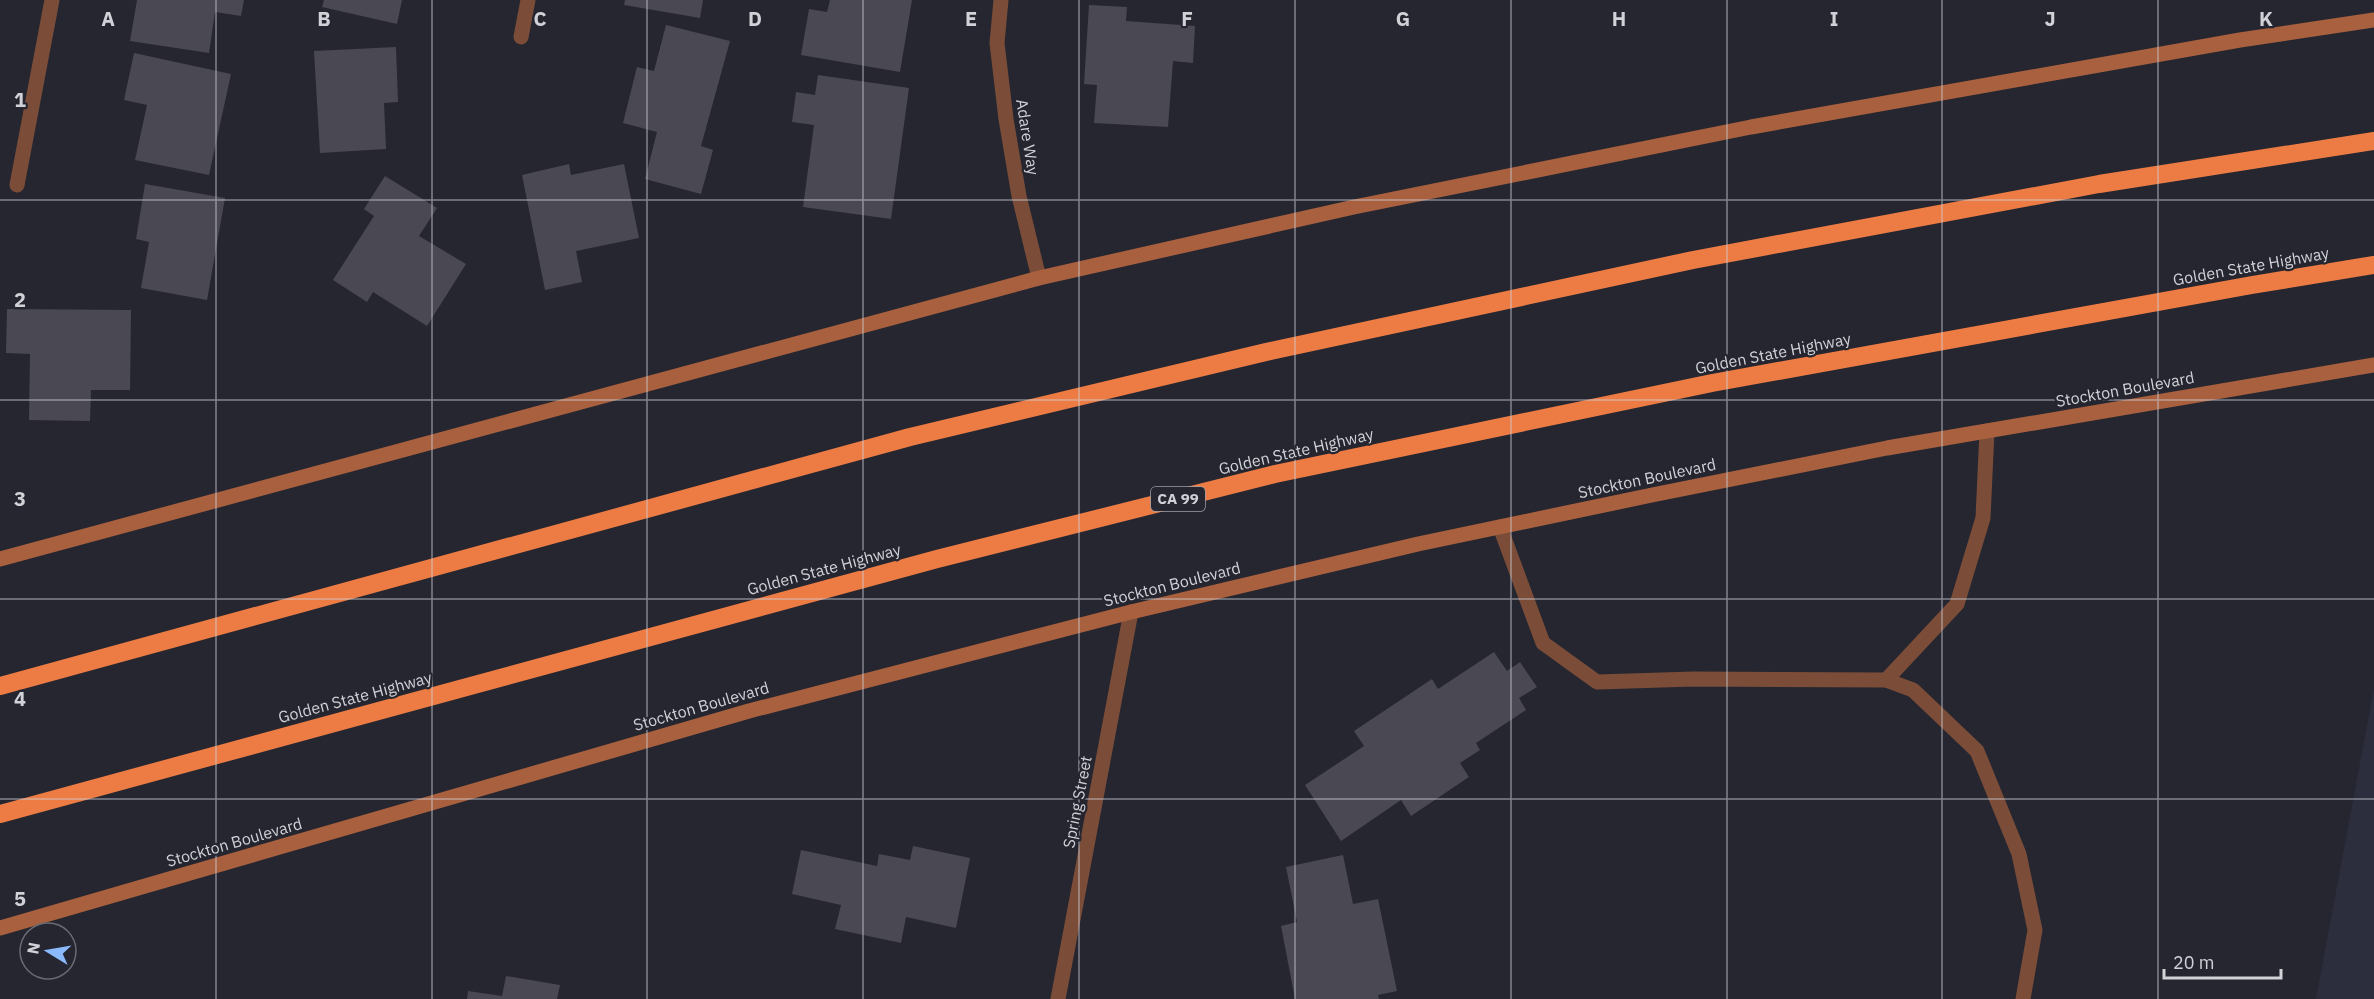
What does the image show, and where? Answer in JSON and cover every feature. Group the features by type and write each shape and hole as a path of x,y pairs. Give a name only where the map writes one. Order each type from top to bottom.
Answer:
{"highway":[{"path":"0,686 910,437 1266,352 1693,260 2099,184 2374,141"},
{"name":"Golden State Highway","path":"0,814 937,559 1275,474 1712,384 2252,285 2374,265"}],"street":[{"path":"17,184 52,0"},
{"path":"521,37 528,0"},
{"name":"Adare Way","path":"1001,0 998,43 1006,119 1019,196 1039,278"},
{"path":"0,559 1039,278 1354,207 1740,130 2240,40 2374,20"},
{"name":"Stockton Boulevard","path":"0,928 748,711 1131,612 1500,527 1875,451 2374,365"},
{"path":"1886,680 1957,604 1983,518 1988,431"},
{"path":"1500,527 1543,644 1597,682 1695,679 1886,680 1913,690 1977,751 2019,854 2035,930 2024,999"},
{"name":"Spring Street","path":"1058,999 1131,612"}],"shaded area":[{"path":"2374,688 2374,999 2316,999"}],"building":[{"path":"137,0 244,0 241,16 215,12 209,53 130,41"},
{"path":"324,0 402,0 397,24 322,7"},
{"path":"625,0 703,0 700,18 624,5"},
{"path":"830,0 912,0 900,72 801,55 809,9 827,12"},
{"path":"1089,5 1127,7 1126,21 1195,26 1193,63 1173,61 1168,127 1094,123 1097,85 1084,84"},
{"path":"666,25 730,41 701,146 713,150 701,194 645,179 657,132 623,123 637,67 654,71"},
{"path":"396,47 398,102 384,103 386,149 320,153 314,51"},
{"path":"134,53 231,74 209,175 135,160 147,105 124,100"},
{"path":"818,75 909,88 891,219 803,207 814,125 792,122 796,92 815,95"},
{"path":"569,164 571,175 624,164 639,238 576,251 582,282 545,290 522,175"},
{"path":"385,176 437,208 419,236 466,264 427,326 373,292 367,302 333,280 374,216 364,209"},
{"path":"145,184 225,198 207,300 141,288 149,242 136,239"},
{"path":"7,309 131,310 130,390 91,390 90,421 29,420 30,354 6,353"},
{"path":"1494,652 1507,671 1520,662 1537,687 1519,698 1526,710 1476,743 1480,750 1460,763 1469,777 1411,816 1401,800 1341,841 1305,785 1364,746 1354,731 1432,679 1438,689"},
{"path":"913,846 970,858 956,928 906,917 901,943 835,929 841,905 792,894 801,850 877,866 879,854 910,860"},
{"path":"1343,855 1353,904 1378,899 1397,991 1378,995 1379,999 1295,999 1281,926 1297,922 1286,867"},
{"path":"506,976 560,985 557,999 467,999 468,991 502,996"}]}
